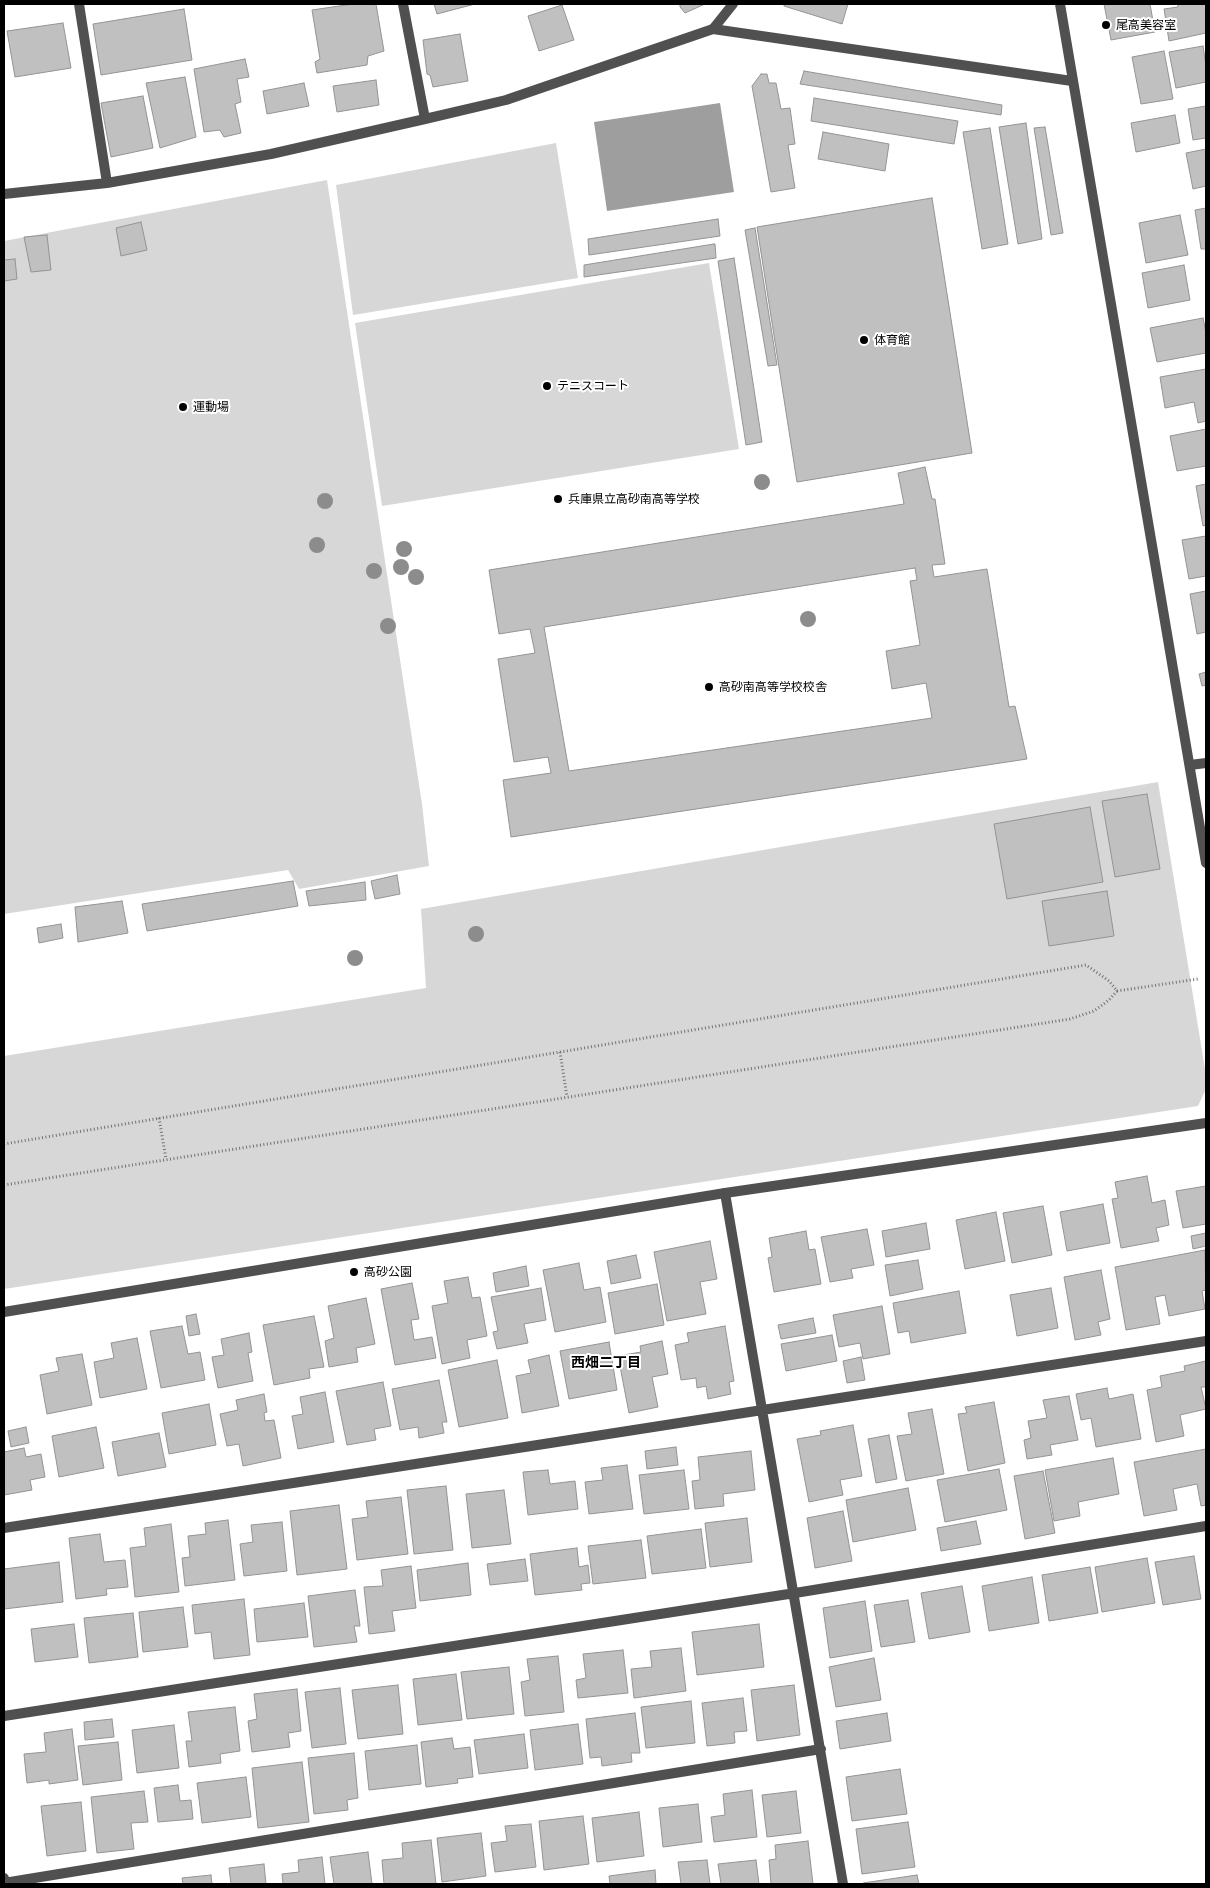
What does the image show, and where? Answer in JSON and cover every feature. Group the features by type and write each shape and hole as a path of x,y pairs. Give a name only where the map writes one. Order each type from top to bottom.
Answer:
{"street":[{"path":"79,4 107,183"},
{"path":"403,4 425,119"},
{"path":"713,29 733,4"},
{"path":"1060,4 1206,863"},
{"path":"4,194 107,183 271,154 425,119 506,100 713,29 1072,81"},
{"path":"1190,765 1206,762"},
{"path":"4,1312 725,1193 1206,1123"},
{"path":"725,1193 795,1593 843,1884"},
{"path":"4,1528 1206,1341"},
{"path":"4,1716 795,1593 1206,1526"},
{"path":"4,1882 821,1749"}],"path":[{"path":"4,1144 1086,965 1109,982 1117,991"},
{"path":"4,1185 1070,1019 1094,1011 1109,1000 1117,991 1198,979"},
{"path":"560,1052 567,1097"},
{"path":"159,1118 166,1159"}],"shaded area":[{"path":"720,103 734,192 607,211 594,122"},
{"path":"556,143 578,278 353,315 336,185"},
{"name":"運動場","path":"327,180 422,804 429,866 299,889 288,870 4,914 4,241"},
{"name":"テニスコート","path":"709,263 739,449 382,506 355,323"},
{"path":"1158,782 1206,1075 1206,1089 1198,1106 4,1289 4,1056 426,988 421,909"}],"building":[{"path":"353,4 376,4 384,51 368,56 367,65 317,73 315,62 320,59 312,10"},
{"path":"434,4 475,4 437,14"},
{"path":"680,4 705,4 685,13"},
{"path":"784,4 848,4 842,24 784,6"},
{"path":"1104,4 1150,4 1155,32 1111,40"},
{"path":"1178,4 1206,4 1206,33 1169,41 1164,9 1178,7"},
{"path":"562,5 574,40 539,51 528,16"},
{"path":"184,9 192,60 101,75 93,24"},
{"path":"63,23 71,68 15,77 7,31"},
{"path":"460,34 468,81 433,87 430,75 427,74 423,40"},
{"path":"1203,46 1206,82 1176,88 1169,52"},
{"path":"1164,51 1173,99 1141,104 1132,57"},
{"path":"245,59 249,77 237,79 241,102 235,104 241,133 224,137 220,130 204,132 194,69"},
{"path":"804,71 1002,105 1001,115 800,84"},
{"path":"761,74 767,74 769,83 776,83 781,109 790,108 795,144 788,145 795,188 771,192 752,86"},
{"path":"185,77 196,137 160,148 146,83"},
{"path":"376,80 379,105 337,112 333,86"},
{"path":"304,83 309,106 267,114 263,91"},
{"path":"143,96 153,148 111,157 101,103"},
{"path":"814,98 958,121 954,144 811,121"},
{"path":"1206,106 1206,138 1193,140 1188,109"},
{"path":"1175,115 1180,143 1136,152 1131,123"},
{"path":"1026,123 1042,239 1018,244 999,127"},
{"path":"1045,127 1063,233 1051,235 1034,128"},
{"path":"990,128 1008,244 982,249 963,132"},
{"path":"823,132 889,144 885,171 818,159"},
{"path":"1206,149 1206,186 1193,189 1186,153"},
{"name":"体育館","path":"932,198 972,453 797,482 757,227"},
{"path":"1206,208 1206,249 1201,249 1195,210"},
{"path":"1180,215 1188,255 1146,263 1139,223"},
{"path":"718,219 720,236 589,255 588,239"},
{"path":"141,222 147,250 121,256 116,228"},
{"path":"755,228 777,365 768,366 745,230"},
{"path":"47,235 51,270 31,272 24,237"},
{"path":"715,244 716,258 584,277 584,265"},
{"path":"734,258 762,442 746,445 718,261"},
{"path":"15,259 17,279 4,281 4,260"},
{"path":"1184,265 1190,300 1148,308 1142,273"},
{"path":"1203,318 1206,333 1206,353 1157,362 1150,328"},
{"path":"1206,369 1206,421 1198,423 1194,402 1165,408 1160,377"},
{"path":"1206,429 1206,466 1177,471 1170,436"},
{"name":"兵庫県立高砂南高等学校","path":"925,467 932,499 935,499 945,564 932,565 934,577 987,569 1009,707 1015,706 1027,759 511,837 503,780 551,773 548,757 514,762 498,659 535,653 530,629 499,634 489,570 904,504 898,473","holes":["915,568 917,580 910,581 920,645 886,651 892,689 926,683 932,718 569,771 544,627"]},
{"path":"1206,484 1206,525 1203,526 1196,486"},
{"path":"1206,536 1206,576 1189,579 1182,540"},
{"path":"1206,591 1206,632 1197,634 1190,594"},
{"path":"1206,672 1206,685 1202,686 1199,674"},
{"path":"1147,794 1160,869 1115,877 1102,801"},
{"path":"1090,807 1103,882 1007,899 994,824"},
{"path":"397,875 400,894 375,899 371,881"},
{"path":"293,881 298,906 147,931 142,904"},
{"path":"365,882 366,900 309,906 306,891"},
{"path":"1107,891 1114,936 1049,946 1042,901"},
{"path":"122,901 128,933 78,942 75,907"},
{"path":"61,924 63,938 39,943 37,928"},
{"path":"1147,1176 1152,1203 1165,1200 1169,1225 1156,1228 1159,1241 1121,1248 1112,1199 1118,1198 1115,1182"},
{"path":"1206,1186 1206,1224 1183,1228 1176,1191"},
{"path":"1103,1204 1110,1243 1067,1251 1060,1212"},
{"path":"1043,1206 1052,1255 1012,1263 1003,1213"},
{"path":"996,1212 1005,1261 965,1269 956,1220"},
{"path":"926,1223 930,1249 886,1257 882,1231"},
{"path":"867,1229 874,1265 851,1269 853,1278 830,1282 821,1237"},
{"path":"806,1231 809,1250 815,1249 821,1284 774,1292 768,1258 772,1257 769,1238"},
{"path":"1206,1233 1206,1246 1193,1249 1191,1236"},
{"path":"710,1241 717,1279 700,1282 706,1314 667,1321 654,1252"},
{"path":"1205,1250 1206,1290 1202,1291 1205,1309 1169,1316 1165,1295 1155,1297 1160,1324 1126,1330 1115,1267"},
{"path":"636,1255 641,1278 611,1284 607,1261"},
{"path":"918,1260 923,1289 890,1296 885,1265"},
{"path":"579,1263 584,1290 600,1287 606,1322 555,1332 543,1270"},
{"path":"526,1266 529,1286 496,1292 493,1273"},
{"path":"1101,1270 1110,1319 1098,1322 1101,1335 1075,1340 1064,1277"},
{"path":"468,1277 472,1298 480,1297 487,1336 467,1340 470,1358 442,1364 432,1306 448,1303 444,1281"},
{"path":"412,1283 419,1319 411,1320 414,1340 432,1337 436,1358 395,1365 381,1289"},
{"path":"657,1284 664,1325 615,1334 608,1293"},
{"path":"541,1288 546,1320 524,1324 528,1343 497,1349 493,1332 498,1331 491,1297"},
{"path":"1051,1288 1058,1328 1017,1336 1010,1295"},
{"path":"959,1291 966,1333 911,1343 909,1331 898,1333 893,1303"},
{"path":"366,1298 375,1344 356,1348 358,1362 329,1367 325,1341 334,1338 328,1306"},
{"path":"882,1306 890,1354 863,1359 860,1343 839,1347 833,1315"},
{"path":"196,1314 200,1334 189,1336 186,1316"},
{"path":"314,1316 324,1367 309,1369 310,1378 274,1385 263,1325"},
{"path":"813,1318 816,1333 781,1339 778,1325"},
{"path":"182,1326 188,1354 200,1352 205,1380 161,1388 150,1331"},
{"path":"725,1326 734,1381 729,1382 731,1394 708,1399 706,1386 697,1388 696,1378 681,1380 675,1345 689,1342 687,1333"},
{"path":"249,1333 252,1352 248,1353 253,1381 218,1388 212,1357 224,1355 221,1339"},
{"path":"832,1335 837,1361 786,1371 781,1344"},
{"path":"137,1338 147,1389 100,1398 94,1362 114,1358 111,1343"},
{"path":"662,1341 668,1374 652,1377 658,1407 629,1413 618,1356 641,1352 640,1346"},
{"path":"609,1342 617,1390 569,1399 560,1351"},
{"path":"82,1354 92,1405 47,1414 40,1375 59,1371 56,1358"},
{"path":"549,1355 559,1406 522,1413 516,1376 531,1373 528,1360"},
{"path":"861,1357 865,1380 847,1383 843,1361"},
{"path":"497,1360 508,1418 459,1427 448,1370"},
{"path":"1206,1361 1206,1387 1201,1387 1206,1409 1180,1415 1184,1436 1156,1442 1147,1390 1162,1387 1160,1376 1185,1371 1184,1366"},
{"path":"439,1380 447,1422 442,1422 444,1433 419,1438 418,1427 400,1430 392,1389"},
{"path":"383,1382 391,1426 374,1429 376,1440 347,1445 336,1391"},
{"path":"1107,1388 1109,1399 1133,1394 1141,1439 1096,1447 1091,1418 1081,1420 1076,1394"},
{"path":"325,1392 334,1442 298,1449 292,1416 303,1414 300,1397"},
{"path":"264,1394 267,1412 264,1413 265,1421 274,1420 281,1458 243,1466 239,1444 227,1446 220,1414 238,1410 236,1400"},
{"path":"1069,1396 1078,1440 1050,1445 1052,1455 1027,1459 1024,1440 1031,1438 1028,1421 1047,1418 1043,1400"},
{"path":"994,1402 1005,1463 968,1471 958,1414 967,1413 965,1407"},
{"path":"209,1404 216,1445 169,1454 162,1413"},
{"path":"932,1409 944,1474 906,1481 897,1436 912,1434 908,1413"},
{"path":"853,1425 862,1476 840,1480 843,1495 809,1502 797,1439 821,1435 820,1431"},
{"path":"26,1427 29,1443 11,1447 8,1431"},
{"path":"96,1427 104,1468 59,1477 52,1436"},
{"path":"159,1433 166,1467 118,1476 112,1442"},
{"path":"889,1435 897,1479 876,1483 868,1439"},
{"path":"676,1447 678,1465 647,1469 645,1451"},
{"path":"24,1448 26,1457 41,1454 45,1477 30,1480 32,1490 4,1495 4,1452"},
{"path":"1206,1449 1206,1505 1201,1506 1197,1484 1173,1489 1177,1510 1144,1516 1134,1462"},
{"path":"751,1451 755,1490 723,1494 724,1506 695,1509 692,1481 700,1480 698,1457"},
{"path":"1113,1458 1119,1494 1078,1502 1080,1516 1054,1521 1045,1470"},
{"path":"627,1465 633,1509 589,1514 585,1482 603,1480 601,1468"},
{"path":"999,1469 1007,1510 945,1522 937,1480"},
{"path":"548,1470 550,1484 575,1481 578,1509 528,1515 523,1472"},
{"path":"684,1470 689,1509 644,1514 639,1475"},
{"path":"1043,1471 1055,1533 1025,1539 1014,1476"},
{"path":"446,1486 453,1550 414,1554 407,1490"},
{"path":"908,1488 916,1530 853,1542 846,1500"},
{"path":"504,1490 511,1544 472,1548 466,1494"},
{"path":"401,1497 408,1554 357,1560 352,1519 368,1517 366,1501"},
{"path":"339,1505 347,1569 297,1575 290,1511"},
{"path":"843,1511 852,1561 815,1568 807,1518"},
{"path":"747,1518 752,1562 710,1567 705,1523"},
{"path":"228,1520 235,1580 185,1586 182,1558 190,1557 188,1536 206,1534 205,1523"},
{"path":"976,1521 981,1544 941,1551 937,1528"},
{"path":"282,1522 287,1571 244,1576 240,1544 253,1542 251,1525"},
{"path":"171,1524 179,1592 135,1597 130,1548 146,1546 144,1528"},
{"path":"701,1529 706,1568 652,1574 647,1536"},
{"path":"100,1534 104,1562 125,1560 128,1587 106,1589 107,1595 76,1599 69,1538"},
{"path":"641,1540 646,1578 593,1584 588,1546"},
{"path":"577,1548 579,1567 588,1565 590,1583 581,1584 582,1590 535,1595 530,1554"},
{"path":"1194,1556 1201,1599 1163,1605 1155,1562"},
{"path":"1147,1558 1155,1603 1102,1612 1095,1567"},
{"path":"525,1559 528,1581 490,1585 487,1564"},
{"path":"59,1562 63,1602 4,1609 4,1569"},
{"path":"468,1563 471,1595 420,1601 417,1570"},
{"path":"411,1566 416,1608 392,1611 395,1631 369,1634 364,1587 383,1586 381,1570"},
{"path":"1090,1567 1098,1613 1049,1621 1042,1575"},
{"path":"1032,1577 1039,1623 989,1631 982,1586"},
{"path":"962,1586 970,1632 929,1639 921,1593"},
{"path":"355,1590 360,1626 354,1626 357,1642 314,1647 308,1596"},
{"path":"244,1599 250,1655 214,1659 211,1632 195,1634 192,1605"},
{"path":"908,1600 915,1642 881,1647 874,1605"},
{"path":"865,1601 872,1651 830,1658 823,1608"},
{"path":"304,1603 308,1637 257,1642 254,1609"},
{"path":"183,1607 188,1647 143,1652 139,1612"},
{"path":"133,1613 138,1657 89,1663 84,1618"},
{"path":"74,1624 78,1657 35,1662 31,1629"},
{"path":"759,1624 764,1667 697,1675 692,1632"},
{"path":"681,1648 686,1691 634,1698 631,1669 652,1667 650,1651"},
{"path":"623,1650 628,1693 578,1698 576,1680 586,1678 583,1654"},
{"path":"558,1656 564,1712 525,1716 521,1682 530,1680 527,1659"},
{"path":"874,1658 881,1700 836,1707 829,1667"},
{"path":"509,1667 514,1714 467,1719 461,1672"},
{"path":"456,1674 462,1720 418,1725 413,1679"},
{"path":"398,1685 403,1734 358,1739 352,1690"},
{"path":"794,1685 800,1735 757,1741 751,1690"},
{"path":"340,1688 346,1744 312,1748 305,1692"},
{"path":"297,1689 301,1731 288,1733 290,1747 252,1752 248,1721 257,1719 254,1694"},
{"path":"743,1698 747,1731 734,1732 735,1743 707,1746 702,1703"},
{"path":"691,1701 695,1743 646,1748 641,1707"},
{"path":"235,1707 240,1751 220,1754 221,1763 189,1767 186,1741 192,1741 188,1712"},
{"path":"635,1713 640,1753 631,1753 632,1762 602,1766 601,1757 590,1758 586,1719"},
{"path":"887,1713 891,1741 840,1749 836,1721"},
{"path":"112,1719 114,1737 85,1740 84,1722"},
{"path":"578,1724 583,1764 535,1770 530,1730"},
{"path":"174,1725 179,1768 137,1773 132,1730"},
{"path":"72,1729 78,1780 49,1784 49,1780 27,1783 24,1754 46,1752 44,1733"},
{"path":"524,1734 528,1768 479,1774 474,1740"},
{"path":"452,1738 454,1749 470,1747 473,1777 457,1779 458,1783 426,1787 421,1742"},
{"path":"118,1742 122,1780 83,1785 78,1746"},
{"path":"417,1745 421,1784 369,1790 365,1751"},
{"path":"354,1753 358,1798 347,1800 348,1810 314,1814 308,1758"},
{"path":"302,1762 309,1822 258,1828 252,1768"},
{"path":"900,1769 907,1814 852,1821 846,1777"},
{"path":"246,1777 251,1817 202,1823 197,1783"},
{"path":"178,1785 180,1801 191,1800 193,1819 158,1822 154,1788"},
{"path":"752,1790 757,1837 714,1842 711,1817 725,1815 723,1794"},
{"path":"144,1791 148,1822 131,1823 134,1849 97,1853 91,1797"},
{"path":"796,1791 801,1833 767,1837 762,1795"},
{"path":"81,1802 86,1851 47,1856 41,1806"},
{"path":"698,1804 702,1842 663,1847 659,1808"},
{"path":"639,1812 644,1856 597,1862 592,1818"},
{"path":"583,1816 589,1864 544,1870 539,1821"},
{"path":"908,1822 915,1867 862,1874 856,1829"},
{"path":"531,1824 536,1867 495,1872 491,1843 507,1841 505,1826"},
{"path":"481,1833 486,1876 442,1882 437,1838"},
{"path":"431,1840 436,1884 384,1884 382,1860 403,1858 402,1843"},
{"path":"808,1841 813,1884 771,1884 769,1860 776,1859 775,1845"},
{"path":"368,1852 372,1884 334,1884 330,1857"},
{"path":"322,1857 325,1884 283,1884 282,1874 299,1872 298,1860"},
{"path":"707,1860 710,1884 681,1884 678,1862"},
{"path":"756,1860 759,1884 721,1884 718,1864"},
{"path":"264,1864 266,1884 231,1884 229,1868"},
{"path":"655,1870 656,1884 610,1884 609,1876"},
{"path":"211,1875 212,1884 183,1884 182,1878"},
{"path":"917,1875 919,1884 863,1884 863,1883"}],"place":[{"name":"尾高美容室","path":"1106,25"},
{"name":"体育館","path":"864,340"},
{"name":"テニスコート","path":"547,386"},
{"name":"運動場","path":"183,407"},
{"name":"兵庫県立高砂南高等学校","path":"558,499"},
{"name":"高砂南高等学校校舎","path":"709,687"},
{"name":"高砂公園","path":"354,1272"}],"district":[{"name":"西畑二丁目","path":"606,1363"}]}
